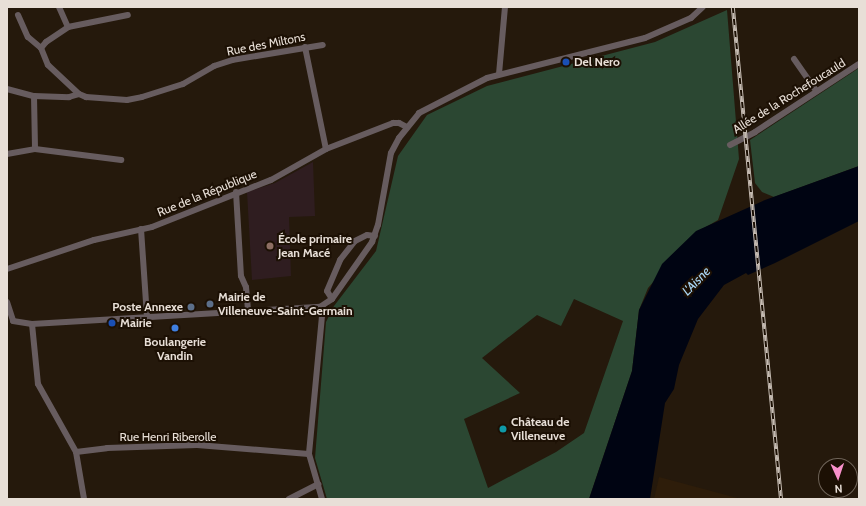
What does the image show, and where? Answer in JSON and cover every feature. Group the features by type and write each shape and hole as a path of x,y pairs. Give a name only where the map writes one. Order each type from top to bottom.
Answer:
{"street":[{"path":"59,7 68,27"},
{"path":"499,74 505,7"},
{"path":"7,302 10,322 32,324 248,310 320,307 330,297 375,236 391,153 407,127 419,113 440,100 499,74 645,38 690,18 702,7"},
{"path":"18,15 28,37 41,48 48,64 79,94"},
{"path":"41,48 46,42 68,27 128,15"},
{"name":"Rue des Miltons","path":"7,89 34,96 69,97 79,94 127,100 142,97 183,84 214,66 305,47 323,45"},
{"path":"305,47 326,150"},
{"path":"794,59 816,91"},
{"name":"Allée de la Rochefoucauld","path":"730,145 755,132 859,64"},
{"path":"34,96 35,150"},
{"name":"Rue de la République","path":"7,268 94,240 141,230 270,180 326,150 393,123 399,123 407,127"},
{"path":"7,154 35,150 121,160"},
{"path":"236,192 241,276 246,287 248,310"},
{"path":"141,230 147,317"},
{"path":"330,297 327,291 340,260 349,246 367,235 375,236"},
{"path":"320,307 322,316 309,454 322,499"},
{"path":"32,324 38,384 76,452 84,499"},
{"name":"Rue Henri Riberolle","path":"76,452 107,448 198,445 309,454"},
{"path":"289,499 318,484"}],"shaded area":[{"name":"École primaire Jean Macé","path":"313,162 315,216 289,217 291,276 252,280 247,192 275,183"},
{"path":"659,477 741,499 654,499"}],"green space":[{"path":"727,10 739,159 718,220 697,232 648,288 639,310 632,371 589,499 327,499 315,458 326,322 334,306 376,251 398,156 427,115 487,86 655,42","holes":["574,299 623,321 584,433 556,452 488,488 464,419 520,393 482,358 537,315 561,326"]},
{"path":"859,68 859,166 774,197 762,192 755,183 750,140"}],"water":[{"name":"L'Aisne","path":"859,166 859,221 775,263 748,275 746,273 724,285 698,319 679,365 674,389 665,403 650,499 589,499 632,371 639,310 662,264 696,231 765,200"}],"railway":[{"path":"733,7 781,499"}],"place":[{"name":"Del Nero","path":"566,62"},
{"name":"École primaire Jean Macé","path":"270,246"},
{"name":"Mairie de Villeneuve-Saint-Germain","path":"210,304"},
{"name":"Poste Annexe","path":"191,307"},
{"name":"Mairie","path":"112,323"},
{"name":"Boulangerie Vandin","path":"175,328"},
{"name":"Château de Villeneuve","path":"503,429"}]}
